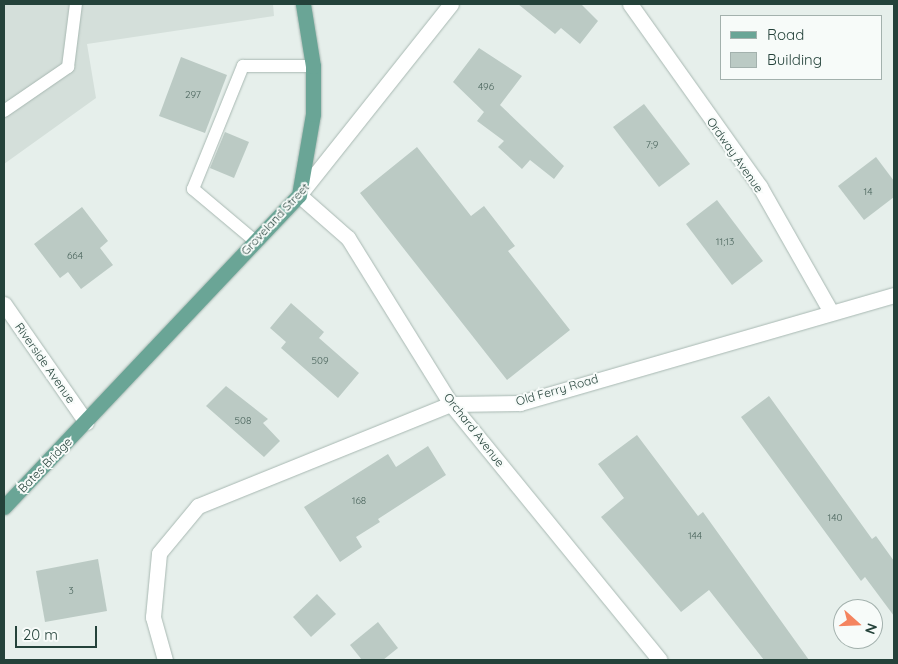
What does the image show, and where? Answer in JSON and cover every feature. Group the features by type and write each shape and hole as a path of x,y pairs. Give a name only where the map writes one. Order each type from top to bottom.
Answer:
{"main road":[{"path":"299,195 313,114 312,66 304,4"},
{"name":"Groveland Street","path":"86,422 299,195"},
{"name":"Bates Bridge","path":"4,507 86,422"}],"street":[{"name":"Groveland Street","path":"299,195 451,4"},
{"name":"Ordway Avenue","path":"630,4 760,188 831,312"},
{"name":"Orchard Avenue","path":"299,195 348,238 451,404 660,660"},
{"name":"Old Ferry Road","path":"165,660 153,617 159,553 198,506 451,404 520,403 831,312 894,296"},
{"name":"Riverside Avenue","path":"4,304 86,422"}],"lane":[{"path":"4,110 68,67 76,4"},
{"path":"255,241 193,188 243,66 312,66"}],"shaded area":[{"path":"4,4 273,4 274,16 87,44 96,98 4,164"}],"building":[{"path":"518,4 581,4 598,21 580,44 561,28 555,34"},
{"path":"479,48 522,76 500,105 564,166 554,179 530,160 522,169 498,147 504,141 477,121 484,112 453,82"},
{"path":"181,57 227,75 205,133 159,116"},
{"path":"644,104 690,164 659,187 613,127"},
{"path":"225,132 249,142 234,178 210,168"},
{"path":"417,147 471,216 484,206 515,246 508,251 570,330 507,380 360,193"},
{"path":"876,157 894,181 894,197 864,220 838,186"},
{"path":"717,200 763,261 732,285 686,224"},
{"path":"82,207 108,241 100,248 113,265 81,289 68,272 60,278 34,244"},
{"path":"291,303 324,332 319,338 359,373 338,398 281,348 286,342 270,328"},
{"path":"226,386 268,419 263,423 280,441 264,457 206,406"},
{"path":"769,396 872,539 876,536 894,561 894,616 865,577 861,581 741,417"},
{"path":"637,435 698,516 703,512 809,660 764,660 709,590 681,612 601,517 624,498 598,464"},
{"path":"428,446 446,475 378,519 380,522 356,537 362,547 340,562 304,507 388,454 396,467"},
{"path":"98,559 107,611 45,622 36,571"},
{"path":"317,594 336,614 311,637 293,617"},
{"path":"378,622 398,648 383,660 362,660 350,645"}]}
